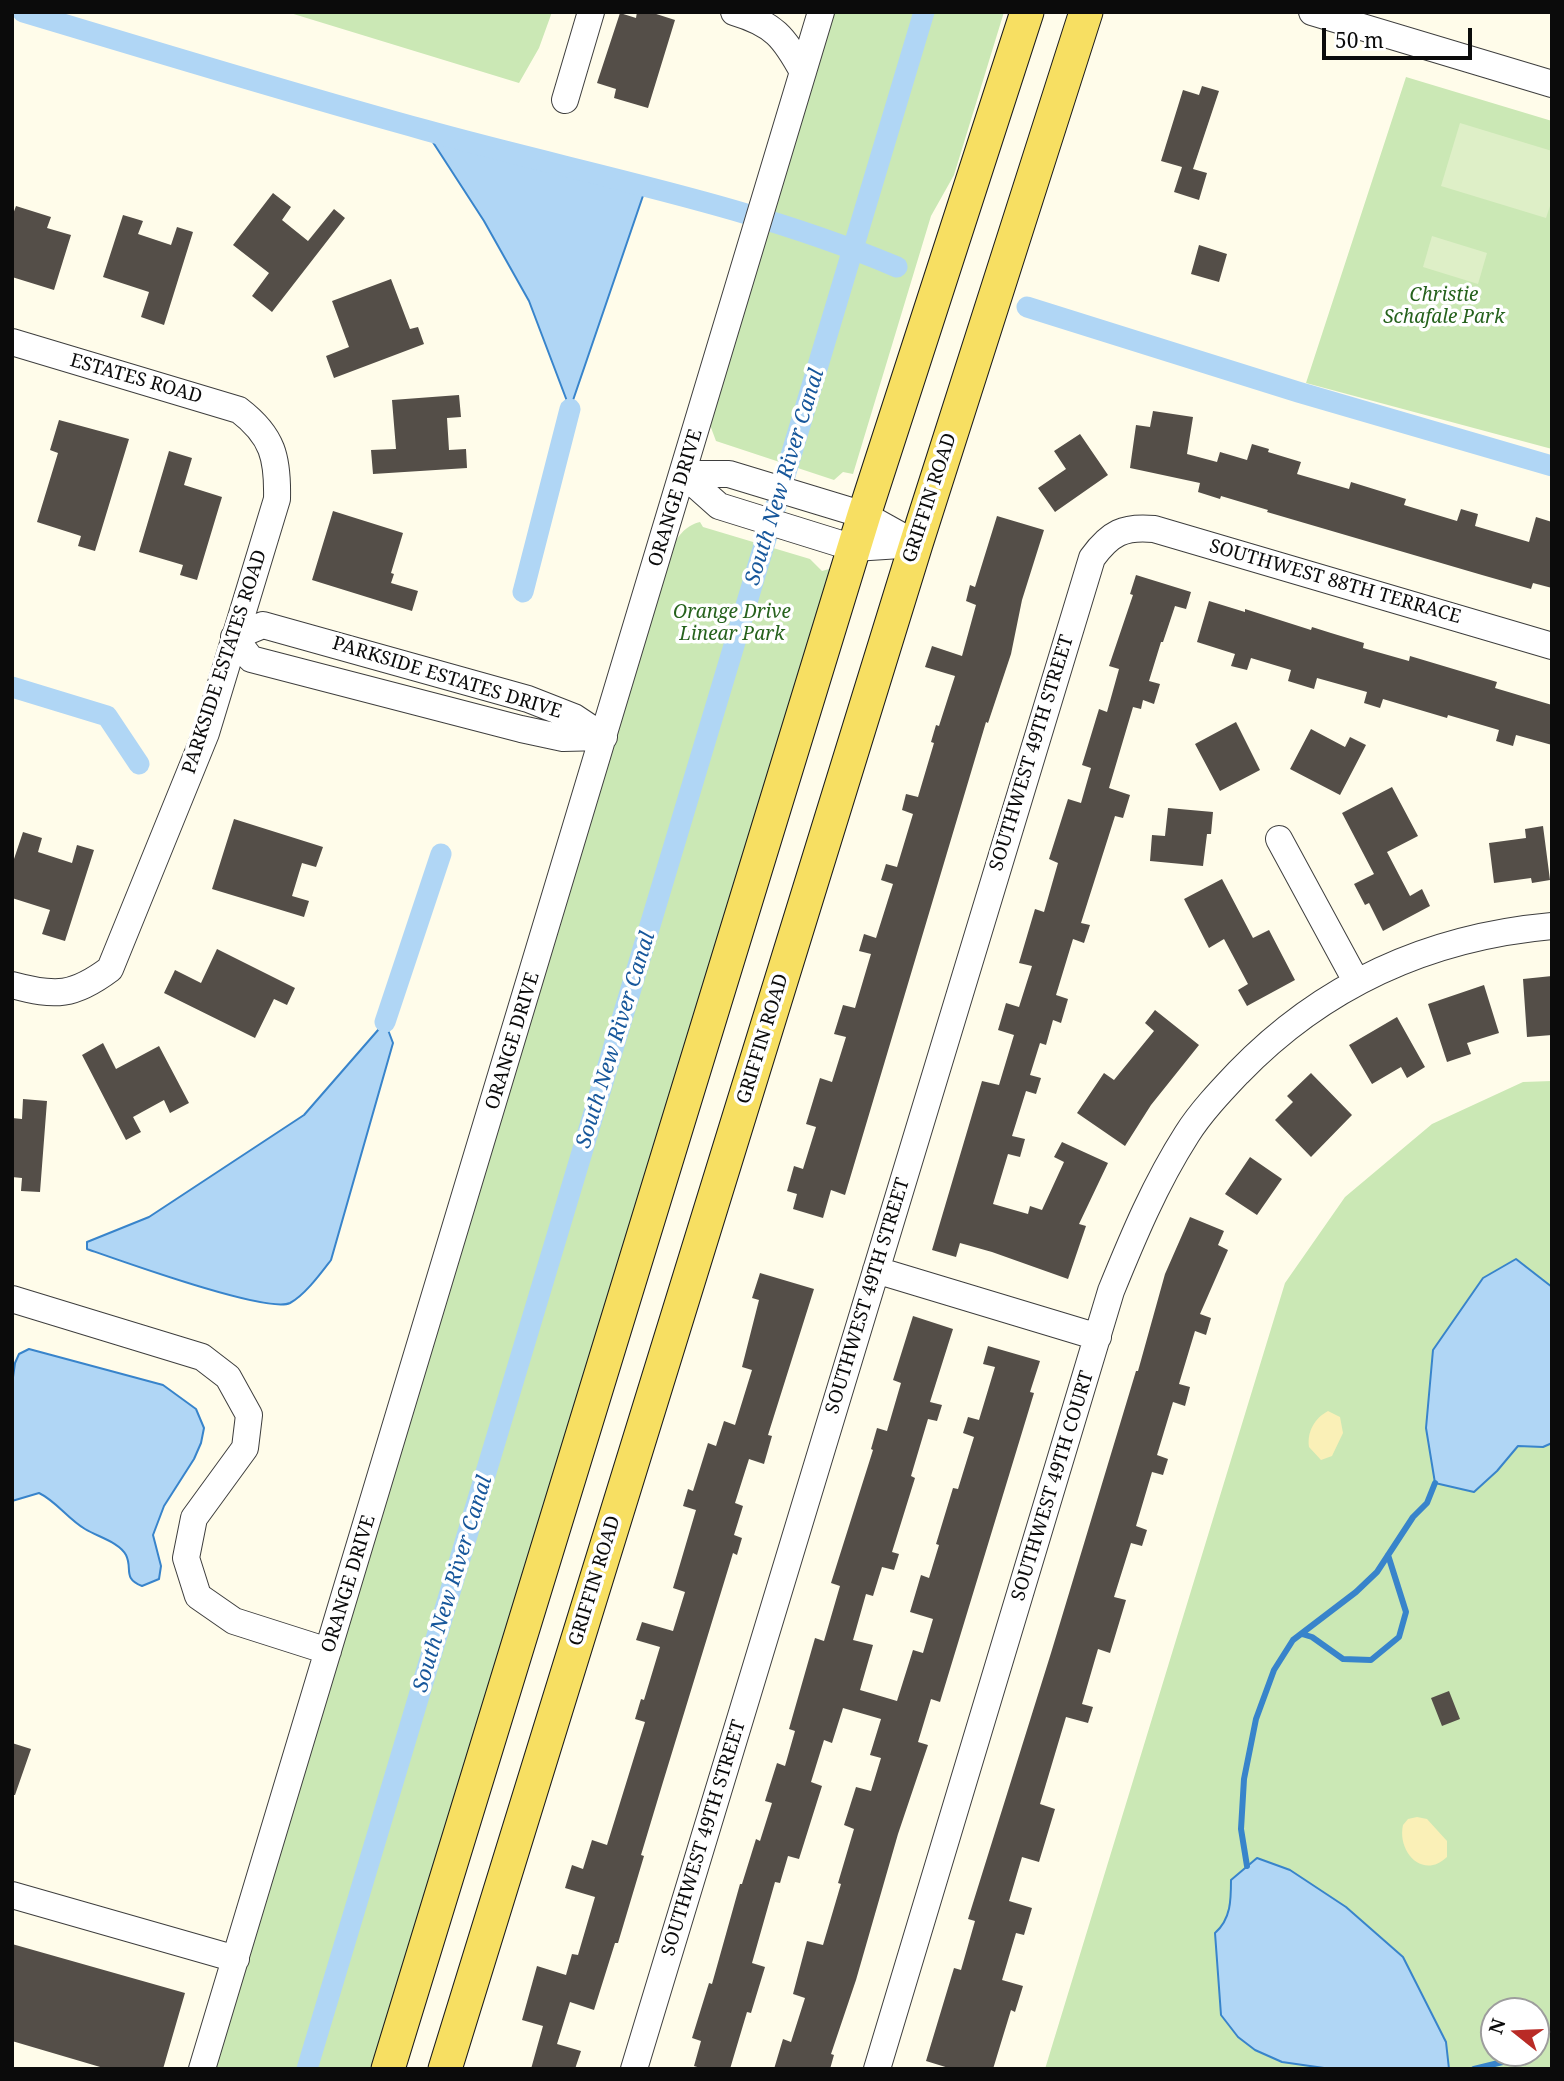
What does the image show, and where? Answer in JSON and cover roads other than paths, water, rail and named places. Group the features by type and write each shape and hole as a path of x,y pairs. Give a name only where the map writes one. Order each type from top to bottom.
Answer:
{"main road":[{"path":"388,2069 850,510 1027,12"},
{"name":"GRIFFIN ROAD","path":"445,2069 916,544 1086,12"}],"street":[{"path":"565,100 592,12"},
{"path":"734,12 757,19 772,28 787,44 803,72"},
{"name":"ORANGE DRIVE","path":"202,2069 821,12"},
{"path":"1312,12 1552,84"},
{"name":"ESTATES ROAD","path":"12,342 222,404 257,423"},
{"name":"PARKSIDE ESTATES ROAD","path":"12,985 35,991 66,993 89,985 110,969 121,946 206,733 277,499 278,470 270,442 257,423"},
{"path":"683,474 729,474 850,510 916,544"},
{"path":"683,474 719,506 840,543 916,544"},
{"name":"SOUTHWEST 88TH TERRACE","path":"1118,533 1130,528 1154,529 1552,646"},
{"name":"SOUTHWEST 49TH STREET","path":"634,2069 1080,593 1092,558 1101,545 1118,533"},
{"name":"PARKSIDE ESTATES DRIVE","path":"263,625 528,699 574,717 604,737 563,738 251,659 234,637 263,625"},
{"path":"382,693 392,661"},
{"path":"1279,839 1356,981"},
{"name":"SOUTHWEST 49TH COURT","path":"877,2069 1111,1291 1146,1205 1188,1133 1225,1087 1266,1045 1309,1010 1356,981 1442,946 1508,931 1552,926"},
{"path":"876,1270 1098,1337"},
{"path":"12,1299 202,1357 228,1377 249,1415 245,1448 194,1518 186,1558 198,1596 234,1621 328,1651"},
{"path":"12,1895 236,1959"}],"water":[{"path":"425,130 646,187 570,409 529,301 484,221"},
{"path":"385,1022 393,1043 331,1260 296,1299 290,1303 276,1304 253,1301 87,1249 87,1242 149,1217 304,1115"},
{"path":"1516,1259 1552,1287 1552,1443 1543,1447 1518,1446 1497,1471 1474,1492 1435,1483 1426,1428 1433,1350 1483,1278"},
{"path":"29,1349 163,1385 196,1409 204,1428 201,1443 164,1506 153,1535 161,1566 159,1579 142,1586 136,1583 130,1576 128,1560 123,1550 79,1525 39,1493 12,1501 12,1384 19,1354"},
{"path":"1257,1858 1290,1870 1346,1907 1403,1957 1446,2042 1449,2069 1331,2069 1282,2062 1255,2050 1238,2037 1221,2015 1215,1933 1227,1915 1231,1880"}],"waterway":[{"path":"23,12 374,116 723,207 782,225 897,267"},
{"name":"South New River Canal","path":"307,2069 924,12"},
{"path":"1027,307 1298,392 1552,466"},
{"path":"523,592 570,409"},
{"path":"12,687 107,716 139,764"},
{"path":"385,1022 441,854"},
{"path":"1247,1866 1241,1829 1244,1779 1256,1719 1274,1670 1293,1640 1356,1592 1377,1572 1413,1517 1427,1503 1435,1483"},
{"path":"1302,1634 1312,1637 1343,1659 1371,1660 1399,1637 1406,1612 1388,1555"},
{"path":"1474,2069 1482,2067"}],"park label":[{"name":"Christie Schafale Park","path":"1444,307"},
{"name":"Orange Drive Linear Park","path":"732,624"}]}
